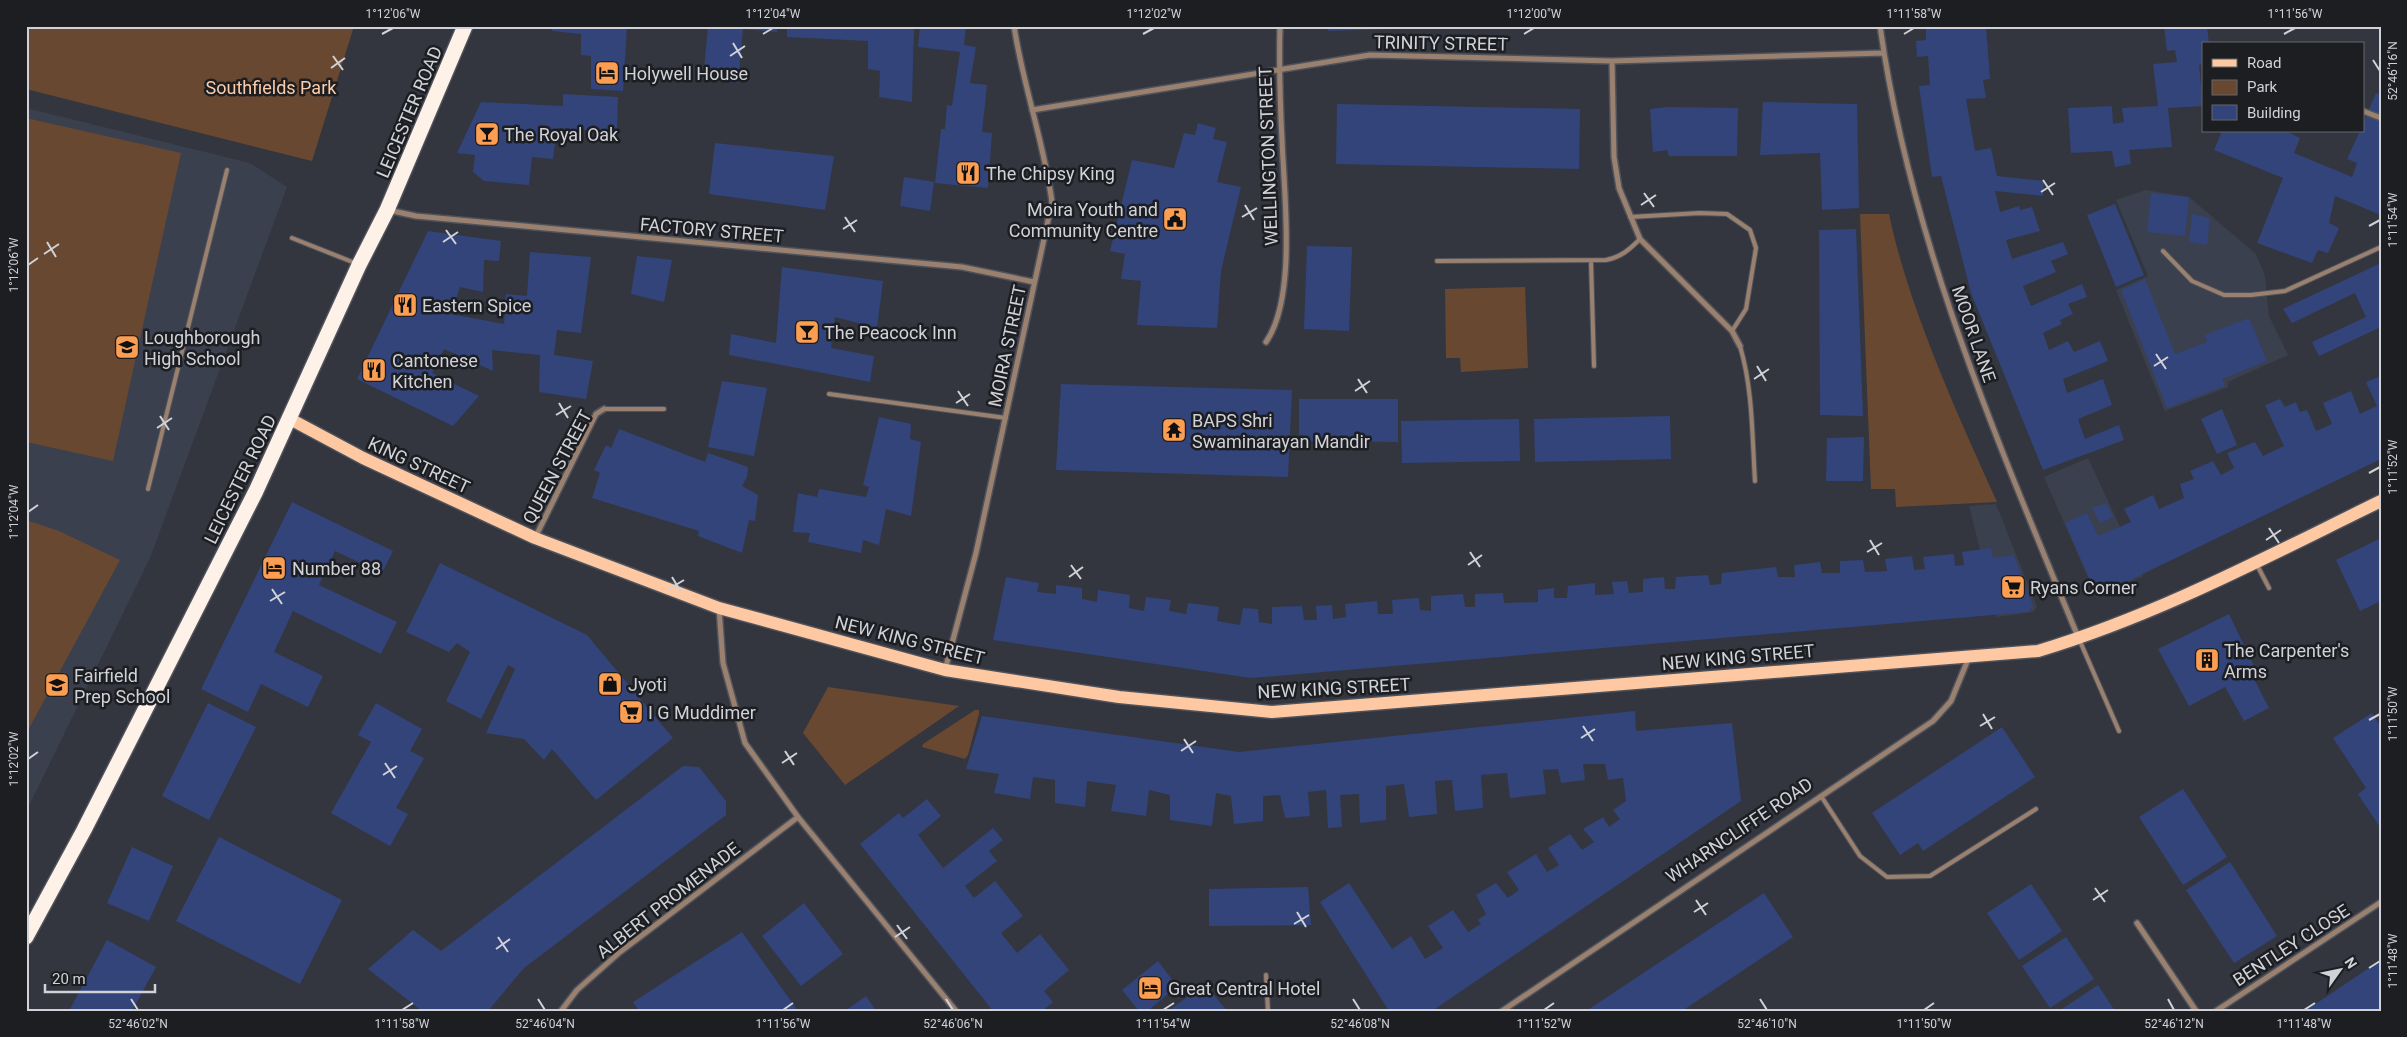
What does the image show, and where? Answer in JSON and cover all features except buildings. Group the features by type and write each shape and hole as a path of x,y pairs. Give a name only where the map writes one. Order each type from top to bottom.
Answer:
{"highway":[{"name":"LEICESTER ROAD","path":"26,936 84,830 208,587 290,419 359,265 387,210 465,26"}],"main road":[{"name":"KING STREET","path":"290,419 363,458 535,538"},
{"path":"2079,639 2148,612 2381,501"},
{"name":"NEW KING STREET","path":"535,538 719,608 944,670 1119,697 1272,712 2038,651 2079,639"}],"street":[{"name":"MOIRA STREET","path":"944,670 976,553 1052,202 1046,163 1020,68 1014,26"},
{"name":"WELLINGTON STREET","path":"1266,342 1272,334 1281,304 1286,241 1278,71 1280,26"},
{"name":"MOOR LANE","path":"1880,26 1915,199 1959,338 2019,494 2079,639"},
{"name":"TRINITY STREET","path":"1032,110 1370,55 1612,61 1884,53"},
{"path":"1612,61 1614,157 1619,188 1630,217 1640,239 1732,331 1740,346"},
{"path":"2364,111 2381,118"},
{"name":"FACTORY STREET","path":"387,210 416,216 962,267 1034,282"},
{"name":"QUEEN STREET","path":"535,538 596,414 604,409"},
{"path":"719,608 723,662 745,743 798,818 956,1011"},
{"name":"WHARNCLIFFE ROAD","path":"1502,1011 1933,721 1951,701 1969,656"},
{"name":"ALBERT PROMENADE","path":"561,1011 577,990 620,952 798,818"},
{"name":"BENTLEY CLOSE","path":"2216,1011 2381,902"},
{"path":"2137,923 2196,1011"}],"lane":[{"path":"148,489 227,170"},
{"path":"1630,217 1700,213 1727,214 1750,230 1756,248 1746,310 1732,331"},
{"path":"292,238 359,265"},
{"path":"1437,261 1591,261 1617,258 1628,251 1640,239"},
{"path":"2163,251 2192,281 2224,295 2285,291 2381,247"},
{"path":"1591,261 1594,366"},
{"path":"1740,346 1747,369 1749,386 1755,482"},
{"path":"829,394 1006,418"},
{"path":"604,409 664,409"},
{"path":"2255,562 2269,588"},
{"path":"2079,639 2120,730"},
{"path":"1822,796 1860,856 1887,877 1930,876 2036,809"},
{"path":"1266,975 1268,1011"}],"shaded area":[{"name":"Loughborough High School","path":"26,108 250,163 287,187 150,558 26,812"},
{"path":"2145,190 2189,197 2256,254 2265,276 2269,316 2288,355 2228,382 2228,387 2165,411 2116,290 2148,276 2116,200"},
{"path":"2088,458 2143,576 2097,598 2044,477"},
{"path":"1996,504 2037,607 2033,612 1997,617 1969,506"}],"green space":[{"name":"Southfields Park","path":"26,26 354,26 312,161 26,89"},
{"path":"26,118 181,153 113,461 26,442"},
{"path":"1860,214 1889,214 1898,250 1921,323 1935,360 1997,502 1896,507 1895,489 1871,489"},
{"path":"1525,287 1528,368 1461,372 1460,358 1446,358 1445,289"},
{"path":"26,520 59,531 120,560 26,734"},
{"path":"828,687 959,706 845,785 803,733"},
{"path":"975,710 979,710 979,714 968,755 965,759 922,747 923,744"}],"place":[{"name":"Holywell House","path":"607,73"},
{"name":"The Royal Oak","path":"487,134"},
{"name":"The Chipsy King","path":"968,173"},
{"name":"Moira Youth and Community Centre","path":"1175,219"},
{"name":"Eastern Spice","path":"405,305"},
{"name":"The Peacock Inn","path":"807,332"},
{"name":"Loughborough High School","path":"127,347"},
{"name":"Cantonese Kitchen","path":"374,370"},
{"name":"BAPS Shri Swaminarayan Mandir","path":"1174,430"},
{"name":"Number 88","path":"274,568"},
{"name":"Ryans Corner","path":"2013,587"},
{"name":"The Carpenter's Arms","path":"2207,660"},
{"name":"Jyoti","path":"610,684"},
{"name":"Fairfield Prep School","path":"57,685"},
{"name":"I G Muddimer","path":"631,712"},
{"name":"Great Central Hotel","path":"1150,988"}]}
